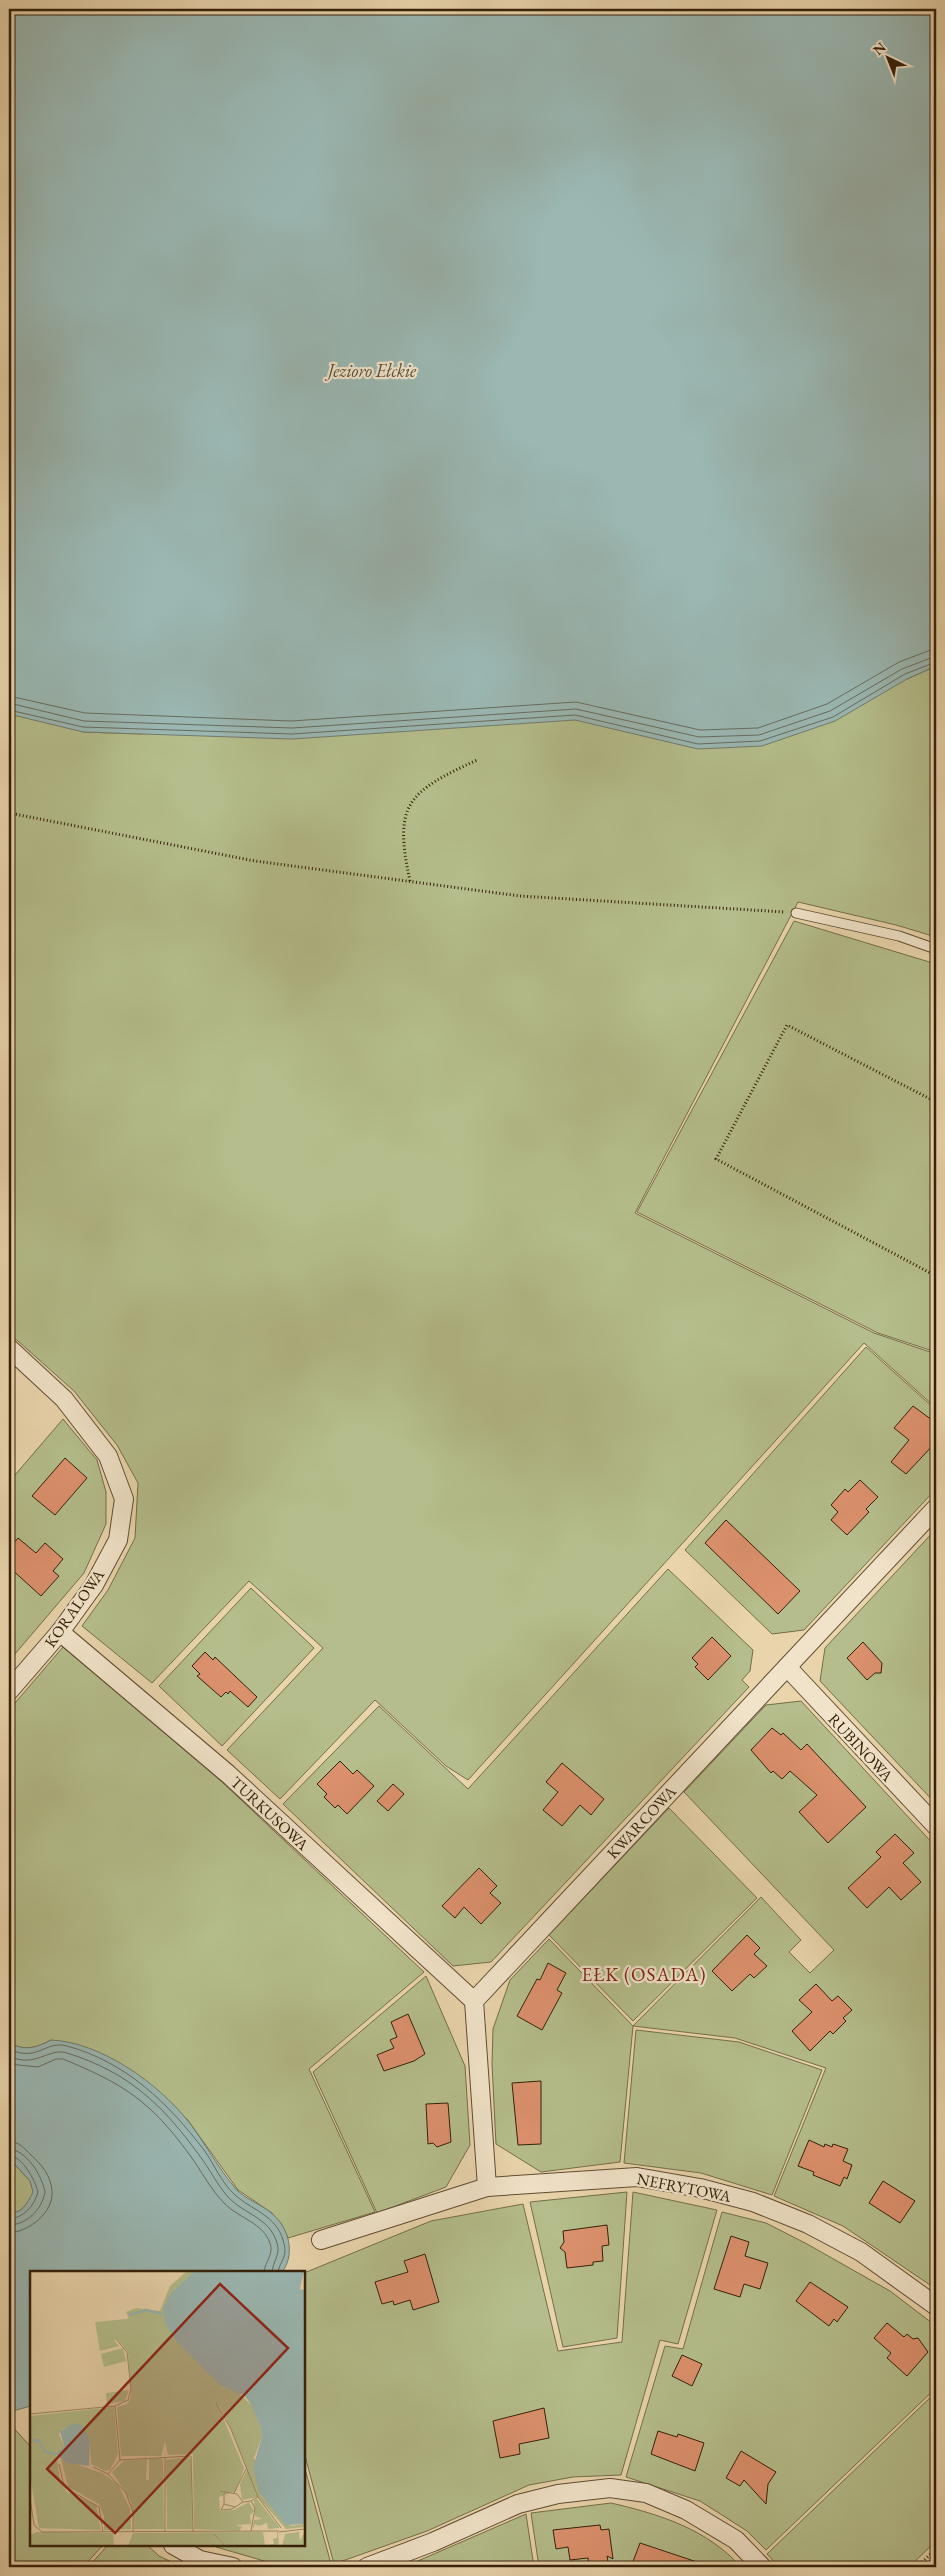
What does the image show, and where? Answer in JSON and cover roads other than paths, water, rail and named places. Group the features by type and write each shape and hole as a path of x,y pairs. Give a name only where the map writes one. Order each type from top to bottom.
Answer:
{"street":[{"name":"KORALOWA","path":"9,1348 64,1399 108,1456 124,1499 118,1540 94,1585 60,1632 9,1691"},
{"name":"KWARCOWA","path":"474,2001 936,1508"},
{"name":"TURKUSOWA","path":"60,1632 228,1774 474,2001"},
{"name":"RUBINOWA","path":"786,1667 936,1826"},
{"path":"474,2001 487,2187"},
{"name":"NEFRYTOWA","path":"321,2240 487,2187 637,2177 700,2188 753,2202 808,2224 861,2252 936,2306"},
{"path":"367,2567 434,2542 518,2504 558,2494 610,2488 646,2493 686,2510 736,2540 762,2567"},
{"path":"176,2546 200,2560 233,2567"}],"lane":[{"path":"796,913 898,936 936,949"}],"water":[{"name":"Jezioro Ełckie","path":"9,9 936,9 936,666 907,679 835,721 762,746 698,749 575,720 292,739 83,732 9,714"},
{"path":"51,2040 70,2042 89,2048 127,2067 161,2093 188,2121 236,2189 277,2218 286,2232 289,2257 283,2271 30,2271 30,2406 9,2412 9,2214 17,2212 24,2207 33,2192 30,2181 9,2158 9,2043 25,2048 40,2045"}],"district":[{"name":"EŁK (OSADA)","path":"644,1974"}]}
